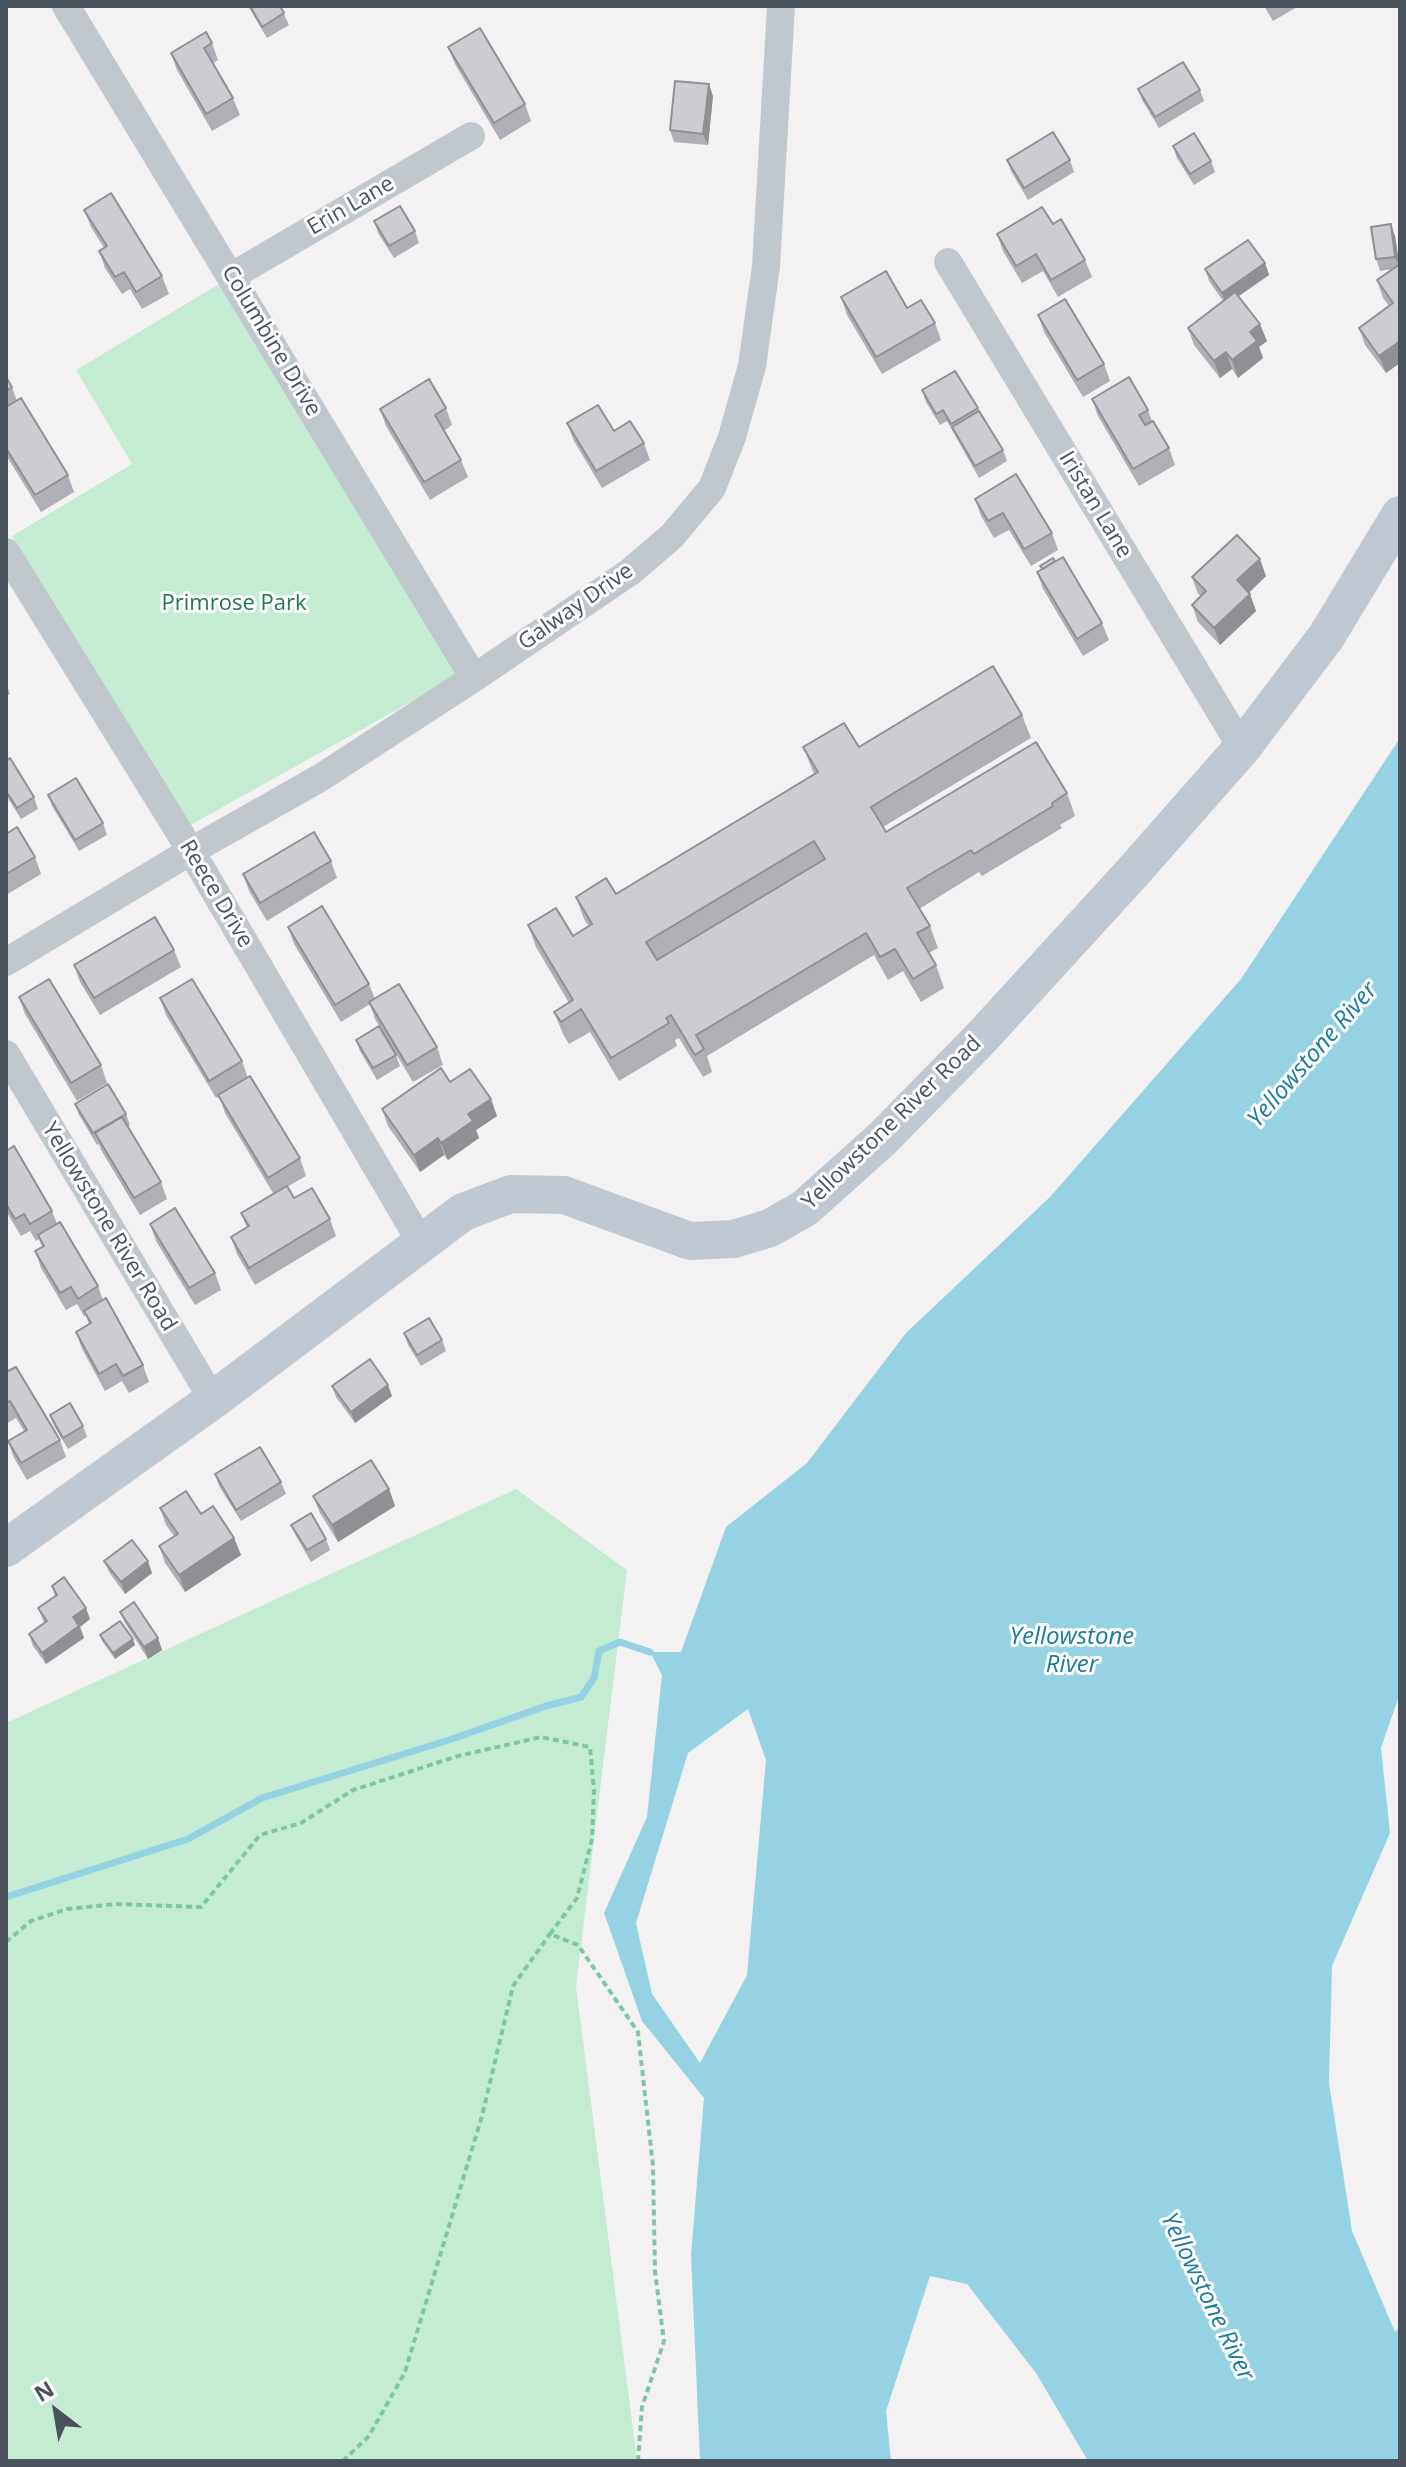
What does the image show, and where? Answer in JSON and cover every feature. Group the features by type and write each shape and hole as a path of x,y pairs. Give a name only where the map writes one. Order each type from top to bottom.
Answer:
{"street":[{"name":"Columbine Drive","path":"66,6 474,678"},
{"name":"Galway Drive","path":"6,962 320,778 474,678 630,572 672,536 712,488 732,437 752,366 766,266 781,6"},
{"name":"Erin Lane","path":"232,276 471,136"},
{"name":"Iristan Lane","path":"948,262 1242,748"},
{"name":"Yellowstone River Road","path":"6,1547 213,1400 420,1241 463,1212 511,1194 564,1195 690,1241 734,1239 770,1228 805,1208 883,1138 981,1038 1242,748 1326,637 1400,515"},
{"name":"Reece Drive","path":"6,552 14,584 191,851 420,1241"},
{"name":"Yellowstone River Road","path":"6,1054 213,1400"}],"path":[{"path":"6,1942 31,1921 67,1909 116,1904 201,1907 260,1835 301,1823 353,1790 458,1756 541,1737 590,1747 594,1790 592,1839 577,1898 513,1986 482,2116 405,2372 369,2436 343,2461"},
{"path":"550,1934 578,1945 638,2032 653,2166 655,2272 664,2341 642,2407 638,2461"}],"green space":[{"name":"Primrose Park","path":"219,284 461,674 187,827 12,536 132,464 76,370"},
{"path":"516,1489 627,1570 576,1986 637,2461 6,2461 6,1723"}],"water":[{"name":"Yellowstone River","path":"1400,738 1400,1693 1381,1748 1390,1833 1332,1966 1329,2083 1352,2231 1395,2332 1400,2326 1400,2461 1088,2461 1036,2373 967,2284 930,2276 886,2411 891,2461 700,2461 691,2255 704,2098 642,2021 604,1913 647,1817 662,1675 650,1652 681,1652 726,1527 807,1463 906,1333 1050,1197 1241,979","holes":["748,1709 766,1760 747,1975 700,2063 652,1994 636,1923 688,1753"]}],"building":[{"path":"250,6 280,6 284,13 262,27"},
{"path":"480,28 525,104 494,123 448,47"},
{"path":"206,32 212,43 204,48 233,98 206,114 171,53"},
{"path":"1183,62 1200,90 1155,117 1138,89"},
{"path":"675,81 709,84 703,134 670,130"},
{"path":"1053,132 1070,160 1024,188 1007,160"},
{"path":"1194,133 1211,161 1190,174 1173,146"},
{"path":"111,193 162,276 136,292 124,272 115,277 99,251 107,246 84,210"},
{"path":"400,206 415,231 389,246 374,221"},
{"path":"1042,207 1053,224 1061,219 1085,260 1051,280 1036,254 1016,266 997,234"},
{"path":"1391,224 1395,257 1376,259 1371,227"},
{"path":"1248,240 1265,263 1222,293 1205,269"},
{"path":"1400,264 1400,341 1379,356 1359,328 1393,303 1377,280"},
{"path":"886,271 907,308 921,300 935,323 876,357 841,297"},
{"path":"1235,292 1260,324 1250,332 1257,341 1232,360 1226,352 1214,361 1188,328"},
{"path":"1065,299 1104,364 1077,380 1038,315"},
{"path":"955,371 978,408 951,424 943,410 936,414 922,390"},
{"path":"6,377 12,387 6,391"},
{"path":"1129,377 1148,410 1139,415 1145,425 1153,421 1169,448 1133,469 1092,399"},
{"path":"429,379 446,408 435,415 461,460 424,482 380,409"},
{"path":"21,398 68,475 35,495 6,448 6,407"},
{"path":"598,405 614,431 630,421 644,443 596,471 567,423"},
{"path":"979,411 1003,450 975,466 952,427"},
{"path":"1016,474 1052,533 1024,549 1003,513 988,521 975,499"},
{"path":"1237,535 1260,559 1237,580 1250,594 1214,628 1192,605 1206,591 1192,577"},
{"path":"1063,557 1102,623 1077,639 1037,572"},
{"path":"1053,558 1055,561 1043,569 1040,566"},
{"path":"993,666 1022,715 871,807 886,832 1036,742 1067,793 1052,803 1053,806 974,854 971,850 907,888 930,926 917,933 936,965 913,979 895,949 880,957 866,933 696,1035 704,1049 695,1055 671,1015 666,1018 669,1023 611,1058 581,1009 561,1022 554,1012 573,1000 528,925 556,908 573,936 592,924 576,897 606,878 616,894 818,772 803,747 844,723 859,747","holes":["814,841 825,859 657,960 646,942"]},
{"path":"10,758 34,797 17,808 6,791 6,761"},
{"path":"76,778 103,823 75,840 48,795"},
{"path":"17,827 35,857 6,874 6,834"},
{"path":"314,832 331,861 260,903 243,874"},
{"path":"322,906 369,984 335,1005 288,927"},
{"path":"155,917 174,950 94,998 74,965"},
{"path":"49,979 101,1065 71,1083 19,997"},
{"path":"192,979 242,1061 209,1081 160,998"},
{"path":"399,984 437,1047 407,1065 369,1002"},
{"path":"379,1026 396,1055 373,1068 356,1040"},
{"path":"441,1068 450,1082 470,1069 491,1099 468,1114 473,1121 441,1143 438,1138 414,1155 382,1109"},
{"path":"250,1076 300,1158 268,1178 218,1095"},
{"path":"108,1084 126,1114 93,1133 75,1104"},
{"path":"122,1117 161,1182 134,1198 95,1133"},
{"path":"14,1146 52,1211 30,1224 24,1214 15,1219 6,1204 6,1151"},
{"path":"287,1186 294,1198 312,1188 330,1219 249,1268 231,1237 249,1226 241,1213"},
{"path":"175,1208 215,1273 189,1288 150,1224"},
{"path":"60,1222 98,1286 78,1299 71,1287 60,1293 35,1251 44,1246 38,1235"},
{"path":"106,1298 143,1365 123,1376 116,1364 99,1374 76,1332 91,1323 84,1311"},
{"path":"429,1318 442,1340 417,1355 404,1333"},
{"path":"370,1359 388,1385 351,1412 332,1386"},
{"path":"16,1367 60,1440 21,1463 8,1441 27,1430 10,1401 6,1403 6,1372"},
{"path":"70,1403 83,1426 63,1438 50,1415"},
{"path":"260,1447 281,1482 236,1510 215,1474"},
{"path":"371,1460 389,1489 332,1525 313,1496"},
{"path":"186,1491 201,1514 213,1506 234,1538 179,1575 159,1546 178,1534 160,1508"},
{"path":"311,1513 326,1539 307,1550 291,1525"},
{"path":"132,1540 148,1561 121,1582 104,1561"},
{"path":"64,1577 86,1608 73,1617 79,1626 42,1653 29,1634 47,1621 38,1608 57,1595 52,1586"},
{"path":"134,1602 158,1638 144,1647 120,1612"},
{"path":"120,1621 133,1639 113,1653 100,1635"}],"waterway":[{"path":"6,1897 188,1839 262,1798 581,1697 594,1678 599,1651 620,1642 650,1652"}]}
